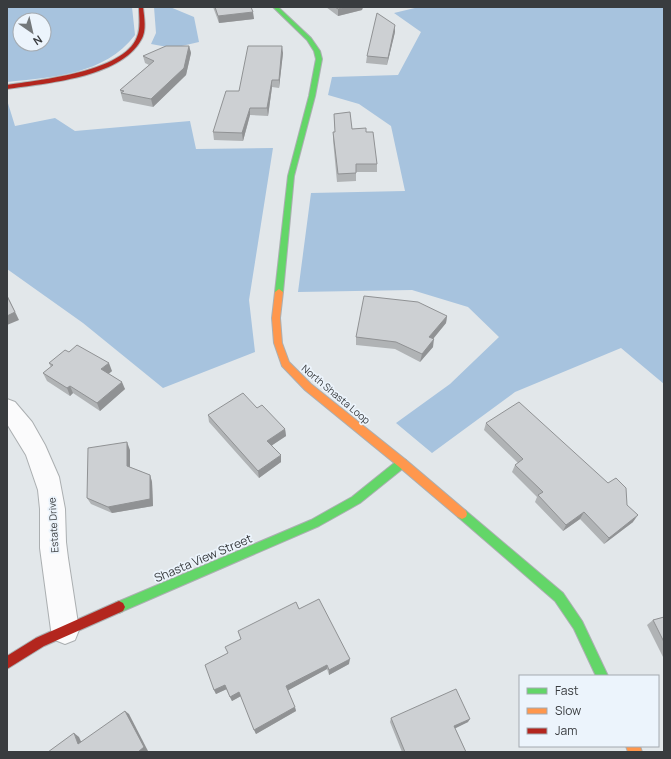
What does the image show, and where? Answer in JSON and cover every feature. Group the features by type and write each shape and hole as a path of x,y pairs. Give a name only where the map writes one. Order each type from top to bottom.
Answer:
{"street":[{"path":"7,87 76,77 94,71 116,60 129,51 139,41 141,35 141,7"},
{"name":"North Shasta Loop","path":"274,7 309,39 317,51 319,59 312,96 291,176 276,318 278,343 285,364 308,387 402,463 559,597 568,608 582,631 602,675"},
{"name":"Estate Drive","path":"7,408 18,420 32,442 43,464 50,484 53,504 52,547 65,630"},
{"name":"Shasta View Street","path":"7,663 40,642 65,630 316,523 356,500 402,463"}],"shaded area":[{"path":"7,7 132,7 135,35 123,48 109,59 77,72 7,82"},
{"path":"154,7 170,7 194,17 199,42 173,48 151,44 156,33"},
{"path":"419,7 664,7 664,384 621,348 515,392 432,453 396,423 450,384 499,337 468,307 412,290 298,292 311,193 405,191 391,126 359,104 328,95 332,77 398,75 421,32 394,13"},
{"path":"7,100 15,126 55,118 75,131 190,121 196,149 273,148 249,300 255,352 163,388 83,323 7,269"}],"building":[{"path":"215,7 251,7 253,12 218,16"},
{"path":"335,7 346,7 338,9"},
{"path":"377,13 395,25 388,58 367,56"},
{"path":"166,46 189,46 184,68 151,99 121,93 124,91 120,90 154,61 143,56"},
{"path":"248,46 282,46 279,80 272,80 267,108 250,108 242,133 213,132 226,91 239,91"},
{"path":"350,112 352,129 366,128 366,132 373,132 377,164 356,164 356,173 338,174 333,132 335,132 334,114"},
{"path":"7,296 15,312 7,316"},
{"path":"364,296 418,302 447,316 429,337 434,339 422,354 396,342 356,337"},
{"path":"77,345 109,363 101,369 122,382 97,403 70,386 67,388 43,373 53,365 49,363 65,350 69,352"},
{"path":"243,393 257,408 262,405 285,429 267,441 281,455 258,471 208,415"},
{"path":"519,402 608,483 616,478 626,488 627,505 638,515 609,538 584,512 566,525 538,495 543,492 515,465 523,459 486,423"},
{"path":"127,442 127,466 150,475 150,499 108,507 87,498 88,448"},
{"path":"319,599 350,659 329,670 327,665 286,686 295,707 254,730 239,692 230,697 225,685 214,690 205,665 228,653 225,647 241,639 238,631 296,602 299,609"},
{"path":"664,617 664,642 653,620"},
{"path":"456,689 470,719 454,726 466,752 405,752 391,718"},
{"path":"125,711 144,747 138,752 48,752 74,733 78,744"}],"traffic: fast":[{"path":"275,7 309,39 317,51 319,59 312,96 291,176 279,292"},
{"path":"119,607 315,523 356,500 402,463"},
{"path":"462,514 559,597 578,625 602,675"}],"traffic: slow":[{"path":"279,292 276,318 278,343 285,364 308,387 462,514"},
{"path":"633,747 635,752"}],"traffic: jam":[{"path":"7,87 59,79 98,69 115,61 129,52 141,36 141,7"},
{"path":"7,663 40,642 119,607"}]}
